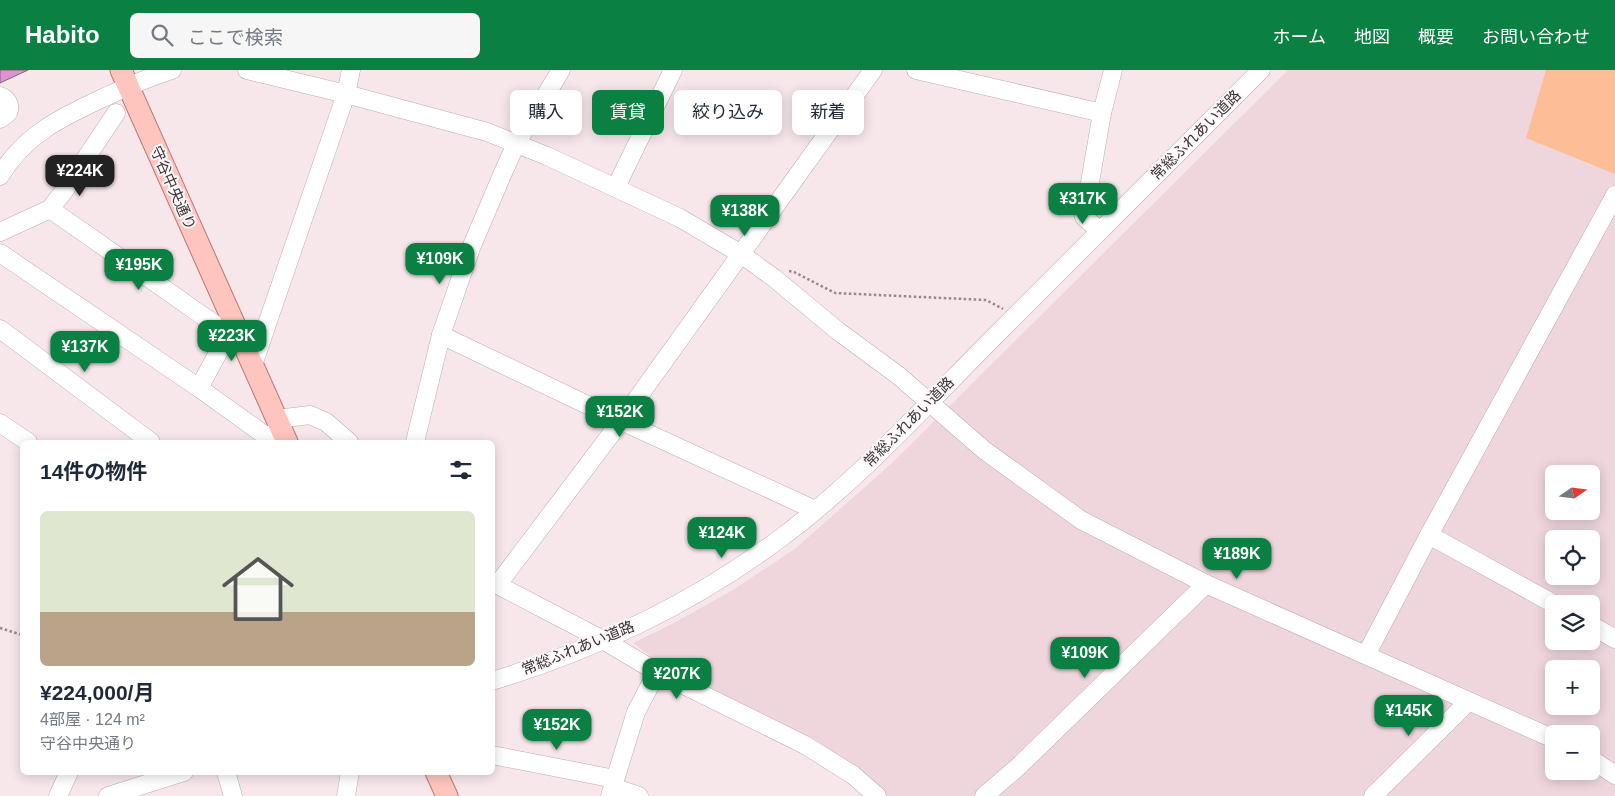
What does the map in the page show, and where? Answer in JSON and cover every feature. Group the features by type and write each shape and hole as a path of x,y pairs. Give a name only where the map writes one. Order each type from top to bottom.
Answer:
{"main road":[{"name":"守谷中央通り","path":"124,78 228,327 253,365 282,431"},
{"path":"437,775 447,796"}],"street":[{"path":"0,176 20,150 35,135 124,78 172,70"},
{"path":"248,70 488,132 547,156 680,218 741,254 774,278 904,380 984,450 1081,520 1206,584 1545,735"},
{"path":"253,365 346,94 351,70"},
{"path":"415,440 441,335 471,248 516,144 561,70"},
{"path":"616,187 673,70"},
{"path":"873,70 621,421 495,583 603,640 656,672 805,744 853,775 876,796"},
{"path":"916,70 1102,113"},
{"path":"1100,231 1084,217 1102,113 1113,70"},
{"name":"常総ふれあい道路","path":"495,680 548,662 603,640 662,613 731,572 778,540 861,470 1261,70"},
{"path":"0,96 6,99 10,106 8,113 1,119"},
{"path":"0,232 50,209 116,113"},
{"path":"1366,655 1429,535 1615,195"},
{"path":"50,209 228,327 225,340 199,388"},
{"path":"0,254 199,388 266,436 282,431 310,415 326,422 348,440"},
{"path":"0,329 148,440"},
{"path":"441,335 621,421 815,510"},
{"path":"0,423 25,440"},
{"path":"1429,535 1545,599"},
{"path":"984,796 1019,766 1206,584"},
{"path":"1600,630 1615,639"},
{"path":"613,787 636,712 656,672"},
{"path":"1372,796 1468,702"},
{"path":"495,756 613,787 639,796"},
{"path":"1600,765 1615,775"},
{"path":"58,796 67,775"},
{"path":"108,796 174,775"},
{"path":"227,775 233,796"},
{"path":"346,796 350,775"}],"path":[{"path":"774,278 784,270 794,272 835,293 986,300 1016,316"},
{"path":"0,628 20,634"}],"shaded area":[{"path":"1288,70 1615,70 1615,796 866,796 809,751 659,663 633,643 674,623 733,590 796,548 891,464"},
{"path":"1546,70 1615,70 1615,174 1526,138"}],"building":[{"path":"0,70 28,70 0,83"}]}
